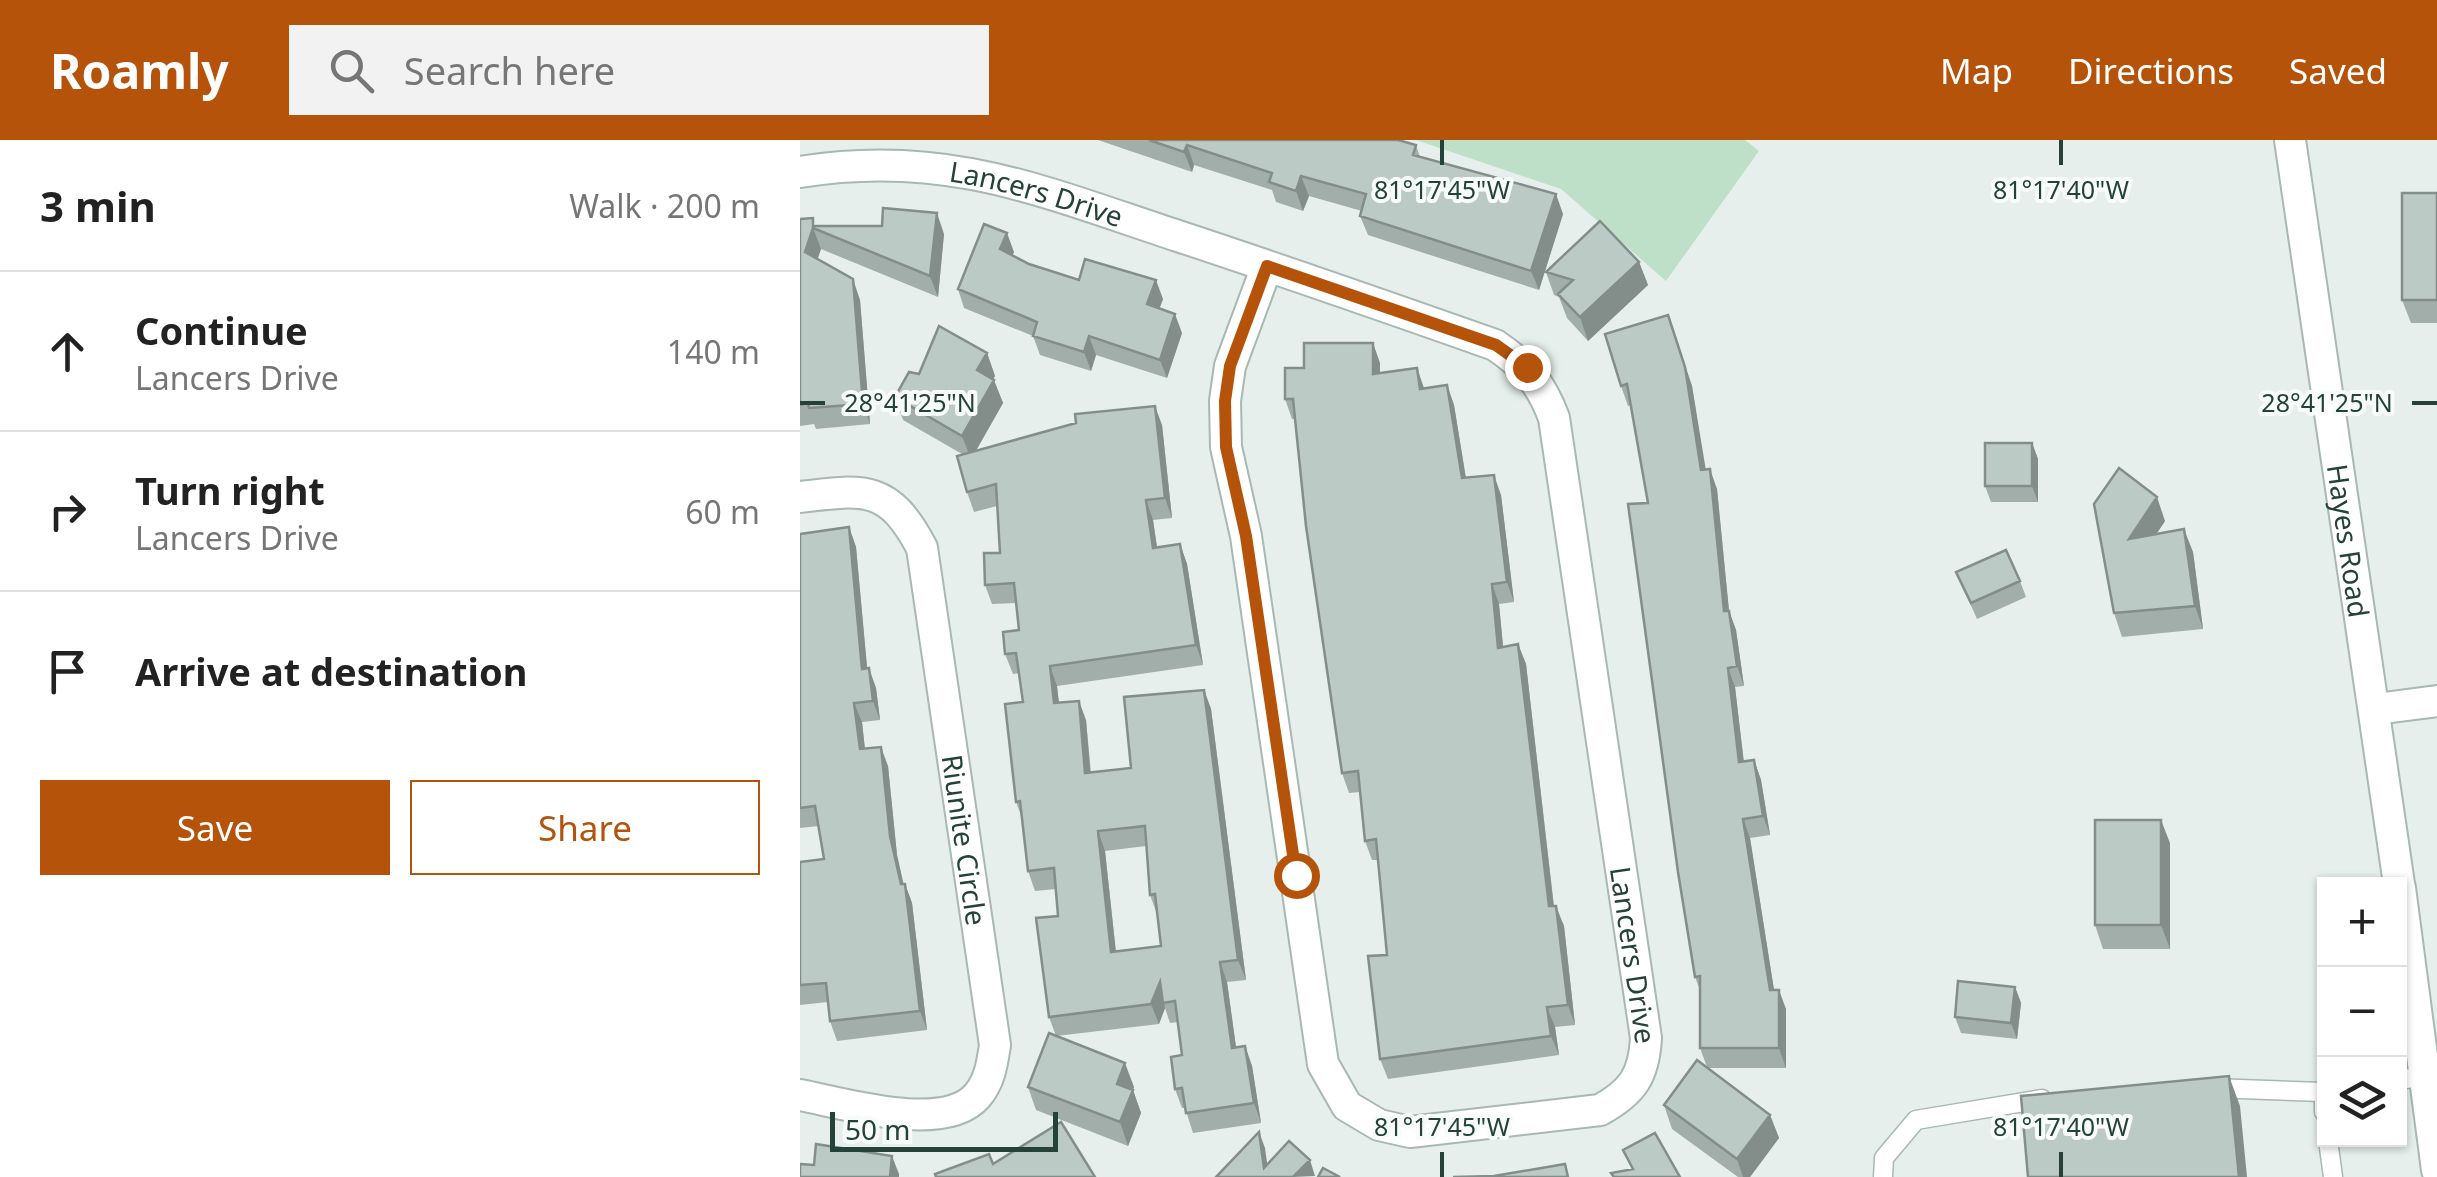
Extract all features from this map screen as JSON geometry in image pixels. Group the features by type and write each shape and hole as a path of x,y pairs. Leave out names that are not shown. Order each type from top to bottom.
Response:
{"street":[{"name":"Hayes Road","path":"2290,140 2398,877"},
{"name":"Lancers Drive","path":"800,172 894,162 960,168 1267,266 1496,345 1527,367 1544,390 1554,418 1646,1038 1644,1068 1627,1095 1600,1110 1410,1132 1379,1125 1347,1106 1322,1064 1246,536 1226,447 1225,401 1230,366 1267,266"},
{"name":"Riunite Circle","path":"800,498 850,490 881,495 907,520 922,548 995,1045 990,1075 975,1099 956,1110 910,1116 800,1095"},
{"path":"2376,709 2437,700"},
{"name":"Hayes Road","path":"2404,967 2412,1078 2437,1170"}],"lane":[{"path":"2189,1089 2317,1092"},
{"path":"1883,1177 1884,1158 1916,1120 2059,1097"},
{"path":"2329,1147 2333,1177"}],"green space":[{"path":"1416,140 1745,140 1759,151 1666,281 1561,189"}],"building":[{"path":"1149,140 1398,140 1416,145 1413,155 1556,194 1531,271 1360,216 1366,194 1301,176 1296,191 1269,182 1272,173 1187,145 1184,152"},
{"path":"2402,193 2437,193 2437,300 2402,300"},
{"path":"883,208 937,213 930,276 813,228 805,252 853,279 863,404 809,408 808,403 800,405 800,219 813,218 813,226 882,226"},
{"path":"1600,221 1639,262 1580,317 1558,294 1573,280 1546,272"},
{"path":"984,224 1007,233 1000,249 1029,264 1079,280 1085,259 1156,280 1147,304 1175,314 1160,360 1089,336 1084,352 1033,336 1037,322 958,289"},
{"path":"1668,315 1685,367 1701,470 1710,469 1724,611 1729,611 1737,666 1728,668 1739,762 1754,760 1763,816 1743,819 1770,990 1779,990 1779,1048 1700,1048 1700,976 1695,977 1678,872 1628,504 1648,503 1627,384 1621,386 1605,334"},
{"path":"939,326 987,353 977,370 994,380 962,436 895,397 909,372 919,374"},
{"path":"1304,343 1373,343 1373,374 1417,368 1420,389 1447,385 1462,478 1494,475 1507,582 1492,584 1498,648 1518,644 1549,906 1556,906 1568,1005 1547,1007 1551,1036 1380,1059 1368,956 1387,955 1376,839 1365,841 1358,771 1342,773 1306,526 1293,399 1285,399 1285,368 1304,368"},
{"path":"1155,406 1165,498 1146,500 1153,548 1180,544 1196,645 1050,666 1054,703 1079,701 1085,773 1131,768 1124,697 1204,690 1238,960 1220,962 1232,1048 1245,1046 1254,1103 1186,1113 1182,1088 1175,1089 1171,1057 1182,1055 1175,1001 1163,1003 1160,982 1151,1004 1049,1017 1036,918 1058,916 1054,868 1028,871 1005,704 1023,702 1016,653 1005,654 1003,632 1019,630 1014,583 985,585 984,553 1000,553 996,484 967,492 957,456 1076,423 1075,414","holes":["1145,826 1150,895 1155,894 1161,946 1111,952 1098,831"]},
{"path":"1985,443 2032,443 2032,486 1985,486"},
{"path":"2119,468 2157,497 2129,539 2184,529 2195,606 2114,613 2094,504"},
{"path":"849,527 862,669 869,668 873,701 854,703 860,749 881,747 890,836 901,884 905,884 920,1011 830,1021 826,983 800,985 800,862 824,859 815,806 800,808 800,534"},
{"path":"2006,550 2020,581 1971,603 1956,572"},
{"path":"2095,820 2161,820 2161,925 2095,925"},
{"path":"1958,981 2015,987 2011,1023 1955,1017"},
{"path":"1049,1033 1125,1063 1117,1084 1133,1090 1120,1122 1028,1087"},
{"path":"1697,1060 1770,1115 1737,1159 1664,1105"},
{"path":"2229,1076 2239,1177 2028,1177 2021,1096"},
{"path":"1061,1122 1095,1177 936,1177 935,1174 989,1154 993,1164"},
{"path":"1259,1132 1264,1168 1289,1141 1310,1160 1293,1177 1216,1177"},
{"path":"1655,1133 1680,1177 1614,1177 1611,1173 1633,1169 1623,1150"},
{"path":"816,1144 892,1156 890,1177 800,1177 800,1164 814,1165"},
{"path":"1565,1164 1568,1177 1453,1177 1494,1176"},
{"path":"1323,1168 1340,1177 1318,1177"}],"route":[{"path":"1296,875 1246,536 1226,447 1225,401 1230,366 1267,266 1496,345 1527,367"}]}
